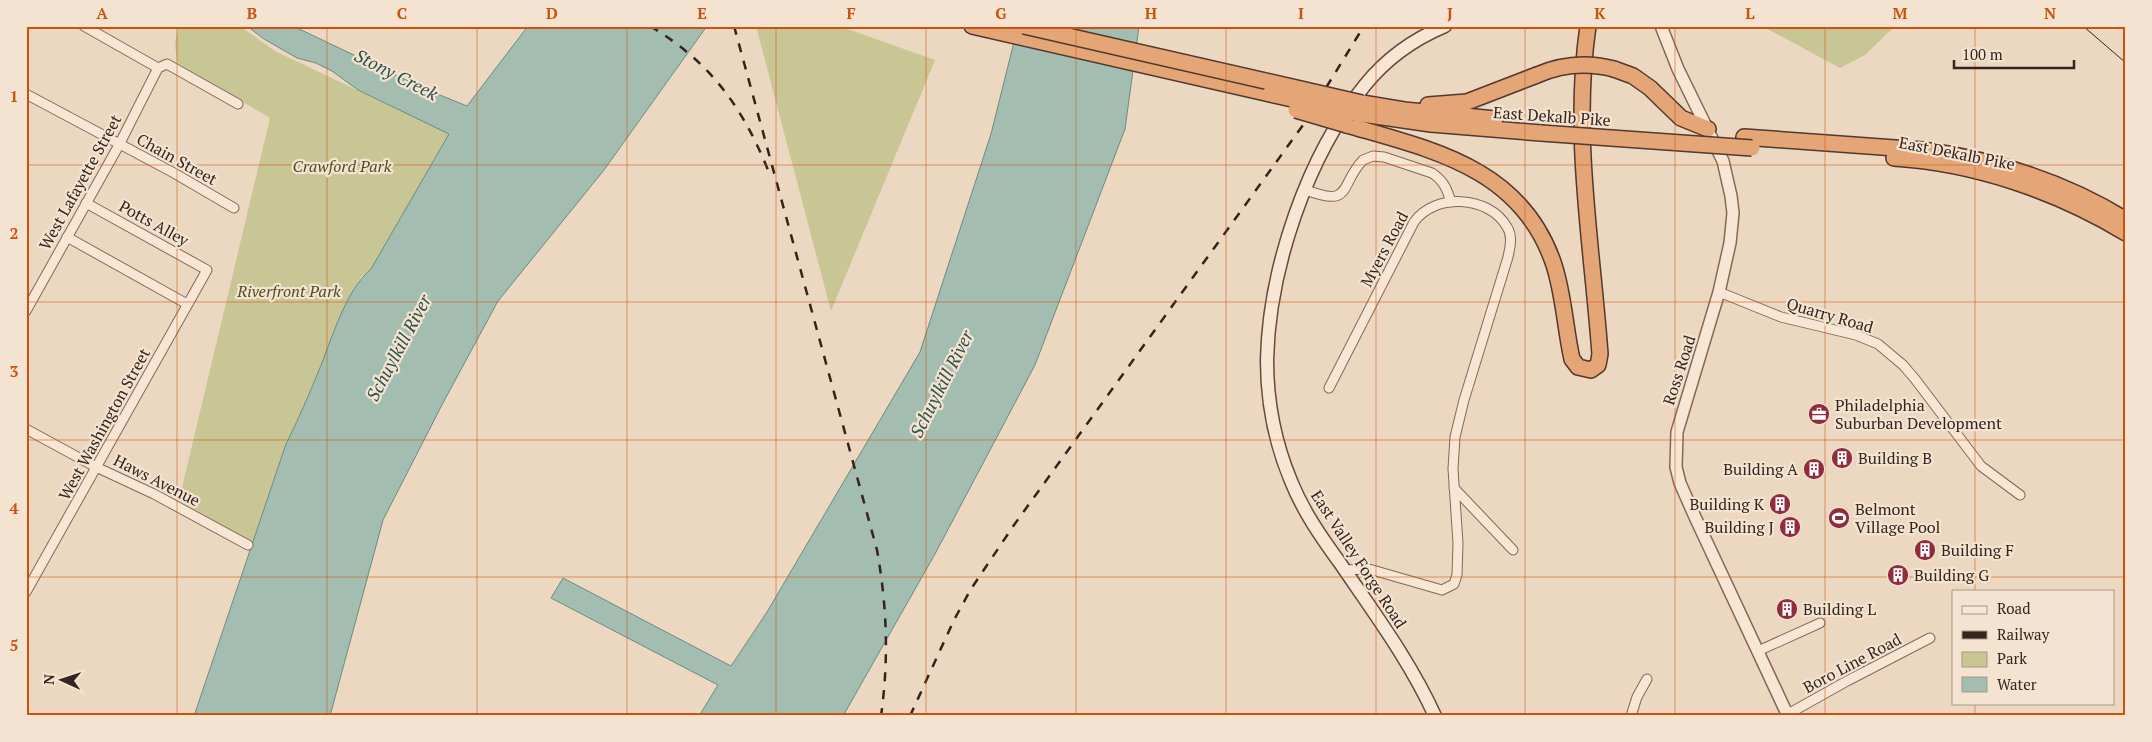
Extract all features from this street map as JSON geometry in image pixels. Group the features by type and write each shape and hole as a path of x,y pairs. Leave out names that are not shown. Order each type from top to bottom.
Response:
{"highway":[{"path":"972,26 1270,94 1280,105 1354,113 1478,171 1514,200 1535,226 1550,254 1562,296 1572,359 1578,367 1591,370 1598,366 1600,354 1581,136 1582,75 1588,26"},
{"name":"East Dekalb Pike","path":"1024,26 1354,113 1431,124 1541,127 1748,142 1923,150 1951,154 2020,172 2055,185 2126,220"},
{"path":"1413,111 1425,105 1456,104 1477,99 1537,75 1569,65 1592,65 1614,69 1633,76 1650,88 1681,118 1708,130"},
{"name":"East Dekalb Pike","path":"1354,113 1413,111 1541,127"},
{"name":"East Dekalb Pike","path":"1748,142 1901,158 1986,174 2037,189 2072,204 2126,233"}],"main road":[{"name":"East Valley Forge Road","path":"1435,716 1408,663 1310,519 1293,487 1277,441 1270,403 1268,354 1274,299 1287,243 1306,190 1338,124 1366,84 1397,54 1439,28"}],"street":[{"path":"84,26 158,68 167,64 238,104"},
{"name":"Ross Road","path":"1661,26 1678,69 1722,161 1731,196 1733,213 1730,243 1720,292 1681,415 1675,450 1676,467 1680,483 1695,517 1788,715"},
{"name":"West Lafayette Street","path":"26,310 120,144 158,68"},
{"name":"Chain Street","path":"26,94 234,208"},
{"path":"1306,190 1324,196 1339,195 1346,189 1363,160 1379,156 1432,173 1439,178 1446,188 1451,202"},
{"name":"Myers Road","path":"1330,388 1420,213 1428,208 1451,202 1477,204 1490,210 1507,227 1511,245 1458,419 1453,454 1458,555 1456,580 1450,588 1437,590 1369,569 1344,570"},
{"name":"Potts Alley","path":"86,203 207,270"},
{"path":"67,236 187,304"},
{"name":"West Washington Street","path":"27,588 84,492 96,467 207,270"},
{"name":"Quarry Road","path":"1720,292 1781,317 1861,337 1878,344 1903,365 1915,379 1981,466 2020,495"},
{"name":"Haws Avenue","path":"26,430 96,467 154,494 248,545"},
{"path":"1454,488 1513,550"},
{"path":"1758,651 1820,622"},
{"name":"Boro Line Road","path":"1788,715 1847,681 1930,638"},
{"path":"1631,716 1637,697 1647,679"}],"green space":[{"path":"178,26 240,26 275,51 449,134 371,269 361,277 341,315 304,406 286,444 252,543 179,500 270,118 177,63 175,44"},
{"path":"756,26 839,26 935,60 831,311"},
{"path":"1762,26 1895,26 1865,55 1840,68"}],"water":[{"name":"Schuylkill River","path":"247,26 293,26 425,89 467,106 528,26 707,26 604,170 498,301 383,520 330,716 194,716 286,444 311,389 340,316 354,290 371,269 449,134 358,90 332,71 316,63 297,58 264,39"},
{"name":"Schuylkill River","path":"1018,26 1139,26 1125,129 1035,365 935,554 843,716 699,716 718,685 551,598 563,578 731,666 767,612 920,352 991,134"}],"tram line":[{"path":"2083,26 2126,63"}],"railway":[{"path":"650,26 690,55 722,88 747,126 768,170"},
{"path":"734,26 877,550 886,633 884,695 881,716"},
{"path":"910,716 954,620 971,589 1014,525 1303,125 1364,26"}],"place":[{"name":"Philadelphia Suburban Development","path":"1819,414"},
{"name":"Building B","path":"1842,458"},
{"name":"Building A","path":"1814,469"},
{"name":"Building K","path":"1780,504"},
{"name":"Belmont Village Pool","path":"1839,518"},
{"name":"Building J","path":"1790,527"},
{"name":"Building F","path":"1925,550"},
{"name":"Building G","path":"1898,575"},
{"name":"Building L","path":"1787,609"}],"water label":[{"name":"Stony Creek","path":"396,75"}],"park label":[{"name":"Crawford Park","path":"342,166"},
{"name":"Riverfront Park","path":"289,291"}]}
